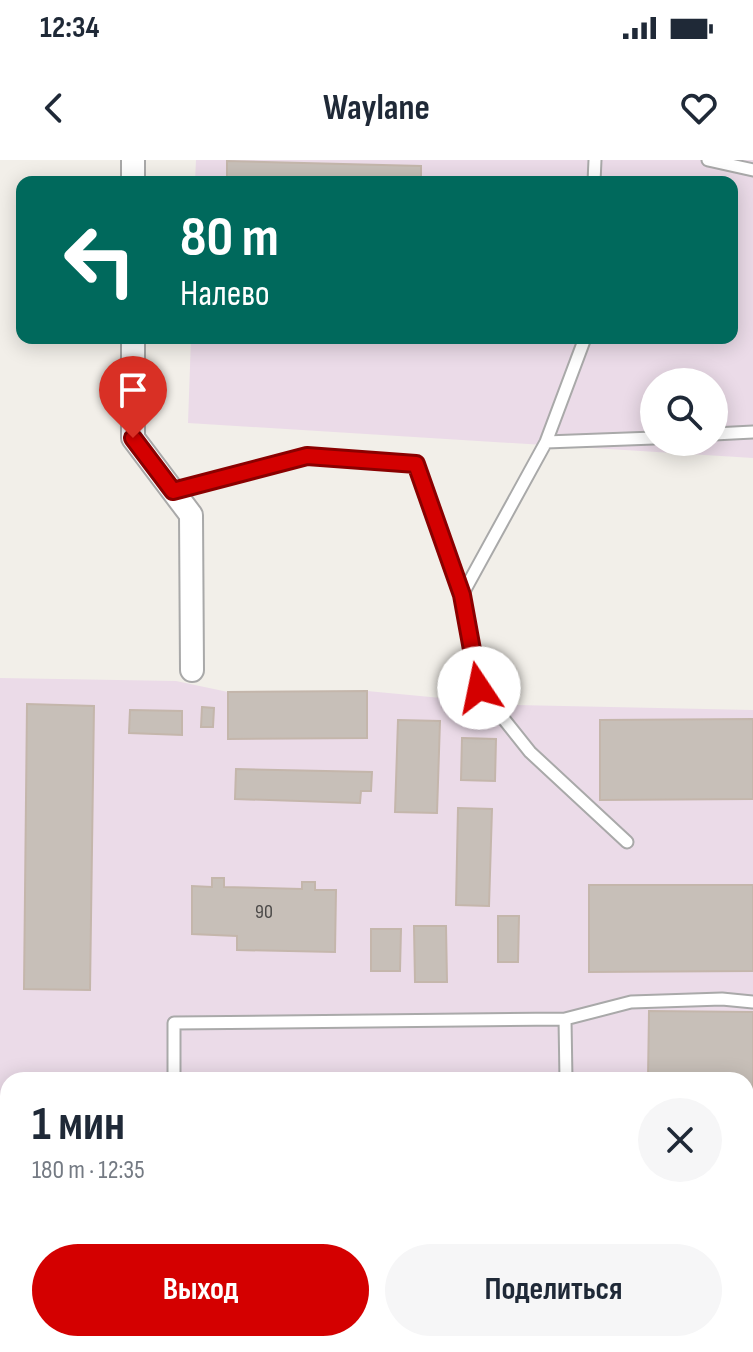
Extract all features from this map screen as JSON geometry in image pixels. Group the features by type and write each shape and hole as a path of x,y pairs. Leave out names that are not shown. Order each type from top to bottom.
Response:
{"street":[{"path":"133,344 133,438 191,515 192,670"}],"lane":[{"path":"708,160 753,170"},
{"path":"462,595 546,442 583,344"},
{"path":"728,433 753,432"},
{"path":"546,442 640,439"},
{"path":"173,491 307,456 416,464 462,595 479,688 530,752 627,842"},
{"path":"174,1072 174,1023 565,1019 631,1002 722,999 753,1002"},
{"path":"565,1019 566,1072"}],"shaded area":[{"path":"196,160 753,160 753,458 721,456 728,456 728,368 640,368 640,451 188,423 191,344 738,344 738,176 195,176"},
{"path":"0,678 176,681 228,692 367,691 516,705 753,710 753,1072 0,1072"}],"building":[{"path":"227,161 421,166 421,176 227,176"},
{"path":"367,691 367,738 228,739 228,692"},
{"path":"27,704 94,706 90,990 24,989"},
{"path":"202,707 214,708 213,727 201,727"},
{"path":"130,710 182,711 182,735 129,733"},
{"path":"753,719 753,799 600,800 600,720"},
{"path":"398,720 440,721 437,813 395,812"},
{"path":"462,738 496,739 495,781 461,780"},
{"path":"236,769 372,772 371,791 361,791 360,803 235,799"},
{"path":"458,808 492,809 489,906 456,905"},
{"path":"212,878 224,878 224,887 302,889 302,882 315,882 315,890 336,890 335,952 237,950 237,936 192,934 192,886 212,887"},
{"path":"589,885 753,885 753,971 589,972"},
{"path":"498,916 519,916 518,962 498,962"},
{"path":"414,926 446,926 447,982 415,982"},
{"path":"371,929 401,929 400,971 371,971"},
{"path":"649,1011 753,1012 753,1072 648,1072"}],"route":[{"path":"133,438 173,491 307,456 416,464 462,595 479,688"}]}
